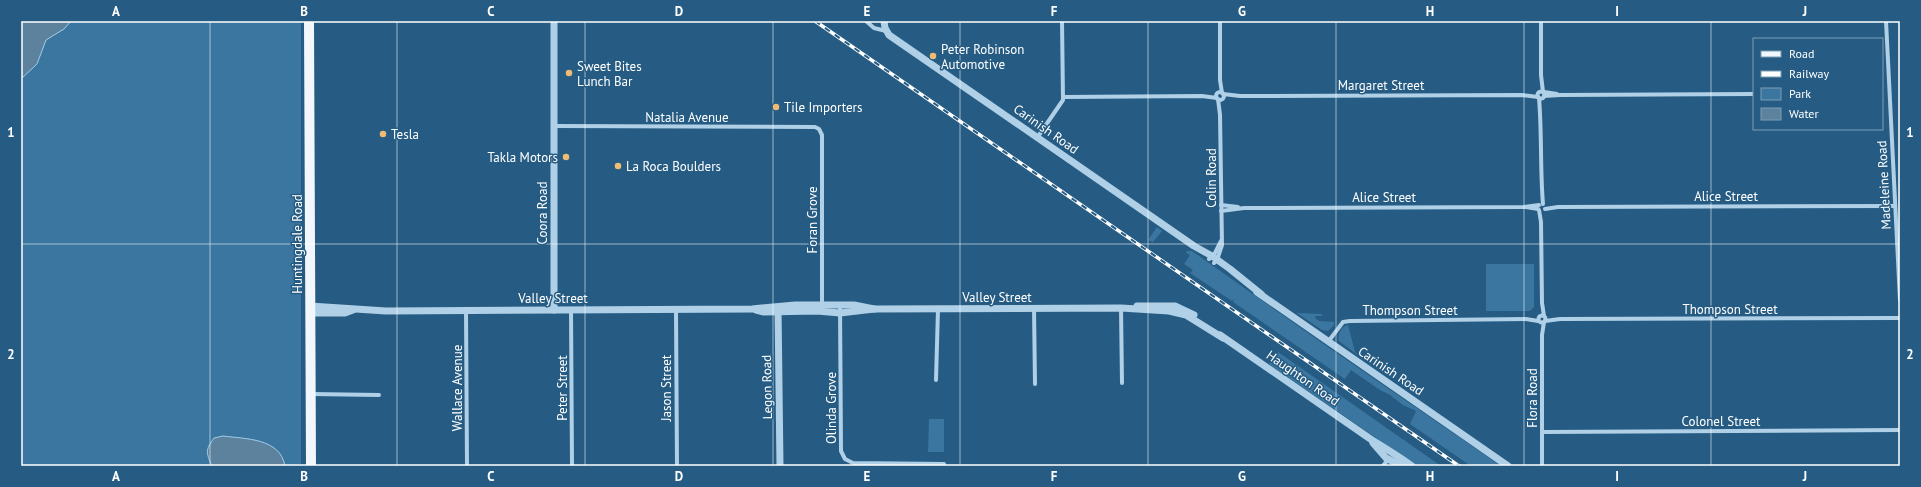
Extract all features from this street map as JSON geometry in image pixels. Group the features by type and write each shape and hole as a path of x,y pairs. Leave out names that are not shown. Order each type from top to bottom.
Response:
{"main road":[{"name":"Huntingdale Road","path":"309,21 311,466"}],"street":[{"name":"Coora Road","path":"554,21 554,310"},
{"name":"Carinish Road","path":"866,21 874,28 886,30 893,38 1194,246 1328,342 1508,466"},
{"path":"884,21 886,30"},
{"path":"1037,138 1061,104 1063,97 1062,21"},
{"name":"Colin Road","path":"1213,260 1221,241 1220,21"},
{"name":"Flora Road","path":"1541,21 1541,466"},
{"name":"Madeleine Road","path":"1886,21 1900,300"},
{"name":"Margaret Street","path":"1063,97 1753,94"},
{"path":"1883,94 1889,94"},
{"name":"Natalia Avenue","path":"554,126 814,127 819,130"},
{"name":"Foran Grove","path":"819,130 822,135 822,308"},
{"name":"Alice Street","path":"1221,204 1244,208"},
{"name":"Alice Street","path":"1221,211 1244,208 1895,206"},
{"name":"Valley Street","path":"310,310 346,307 354,310 752,309 764,312 822,308 840,305 854,305 874,309"},
{"name":"Olinda Grove","path":"840,305 841,451 845,459 853,463 944,465 947,459"},
{"name":"Valley Street","path":"822,308 840,313 874,309 1175,309"},
{"path":"1034,308 1035,384"},
{"path":"1121,308 1122,383"},
{"path":"936,380 938,309"},
{"name":"Haughton Road","path":"1175,309 1223,338 1369,438 1402,466"},
{"name":"Wallace Avenue","path":"466,310 467,466"},
{"name":"Peter Street","path":"571,310 572,466"},
{"name":"Jason Street","path":"676,310 677,466"},
{"name":"Legon Road","path":"778,310 780,466"},
{"name":"Thompson Street","path":"1328,342 1343,322 1350,320 1900,318"},
{"path":"311,394 379,395"},
{"name":"Colonel Street","path":"1542,432 1900,430"},
{"path":"1383,466 1390,457"},
{"name":"Haughton Road","path":"1390,457 1412,466"}],"green space":[{"path":"21,21 301,21 301,466 21,466"},
{"path":"1157,227 1162,231 1153,242 1148,240"},
{"path":"1187,251 1192,251 1501,466 1471,466 1410,424 1416,411 1403,405 1351,370 1345,379 1233,302 1234,299 1232,301 1190,273 1193,270 1184,264 1190,255 1186,253"},
{"path":"1486,264 1534,264 1534,307 1530,311 1486,311"},
{"path":"1295,310 1298,313 1322,314 1322,316 1315,316 1315,318 1319,321 1334,322 1334,325 1328,331 1322,330 1297,313"},
{"path":"1348,325 1355,352 1363,359 1339,341 1340,331 1343,327"},
{"path":"1278,352 1441,466 1417,466 1269,364"},
{"path":"929,419 944,419 944,452 928,452"}],"water":[{"path":"21,21 71,21 64,29 46,40 37,64 21,79"},
{"path":"223,436 251,439 269,445 282,457 285,466 212,466 207,452 209,446 214,438"}],"railway":[{"path":"815,21 1459,466"}],"place":[{"name":"Peter Robinson Automotive","path":"933,56"},
{"name":"Sweet Bites Lunch Bar","path":"569,73"},
{"name":"Tile Importers","path":"776,107"},
{"name":"Tesla","path":"383,134"},
{"name":"Takla Motors","path":"566,157"},
{"name":"La Roca Boulders","path":"618,166"}]}
